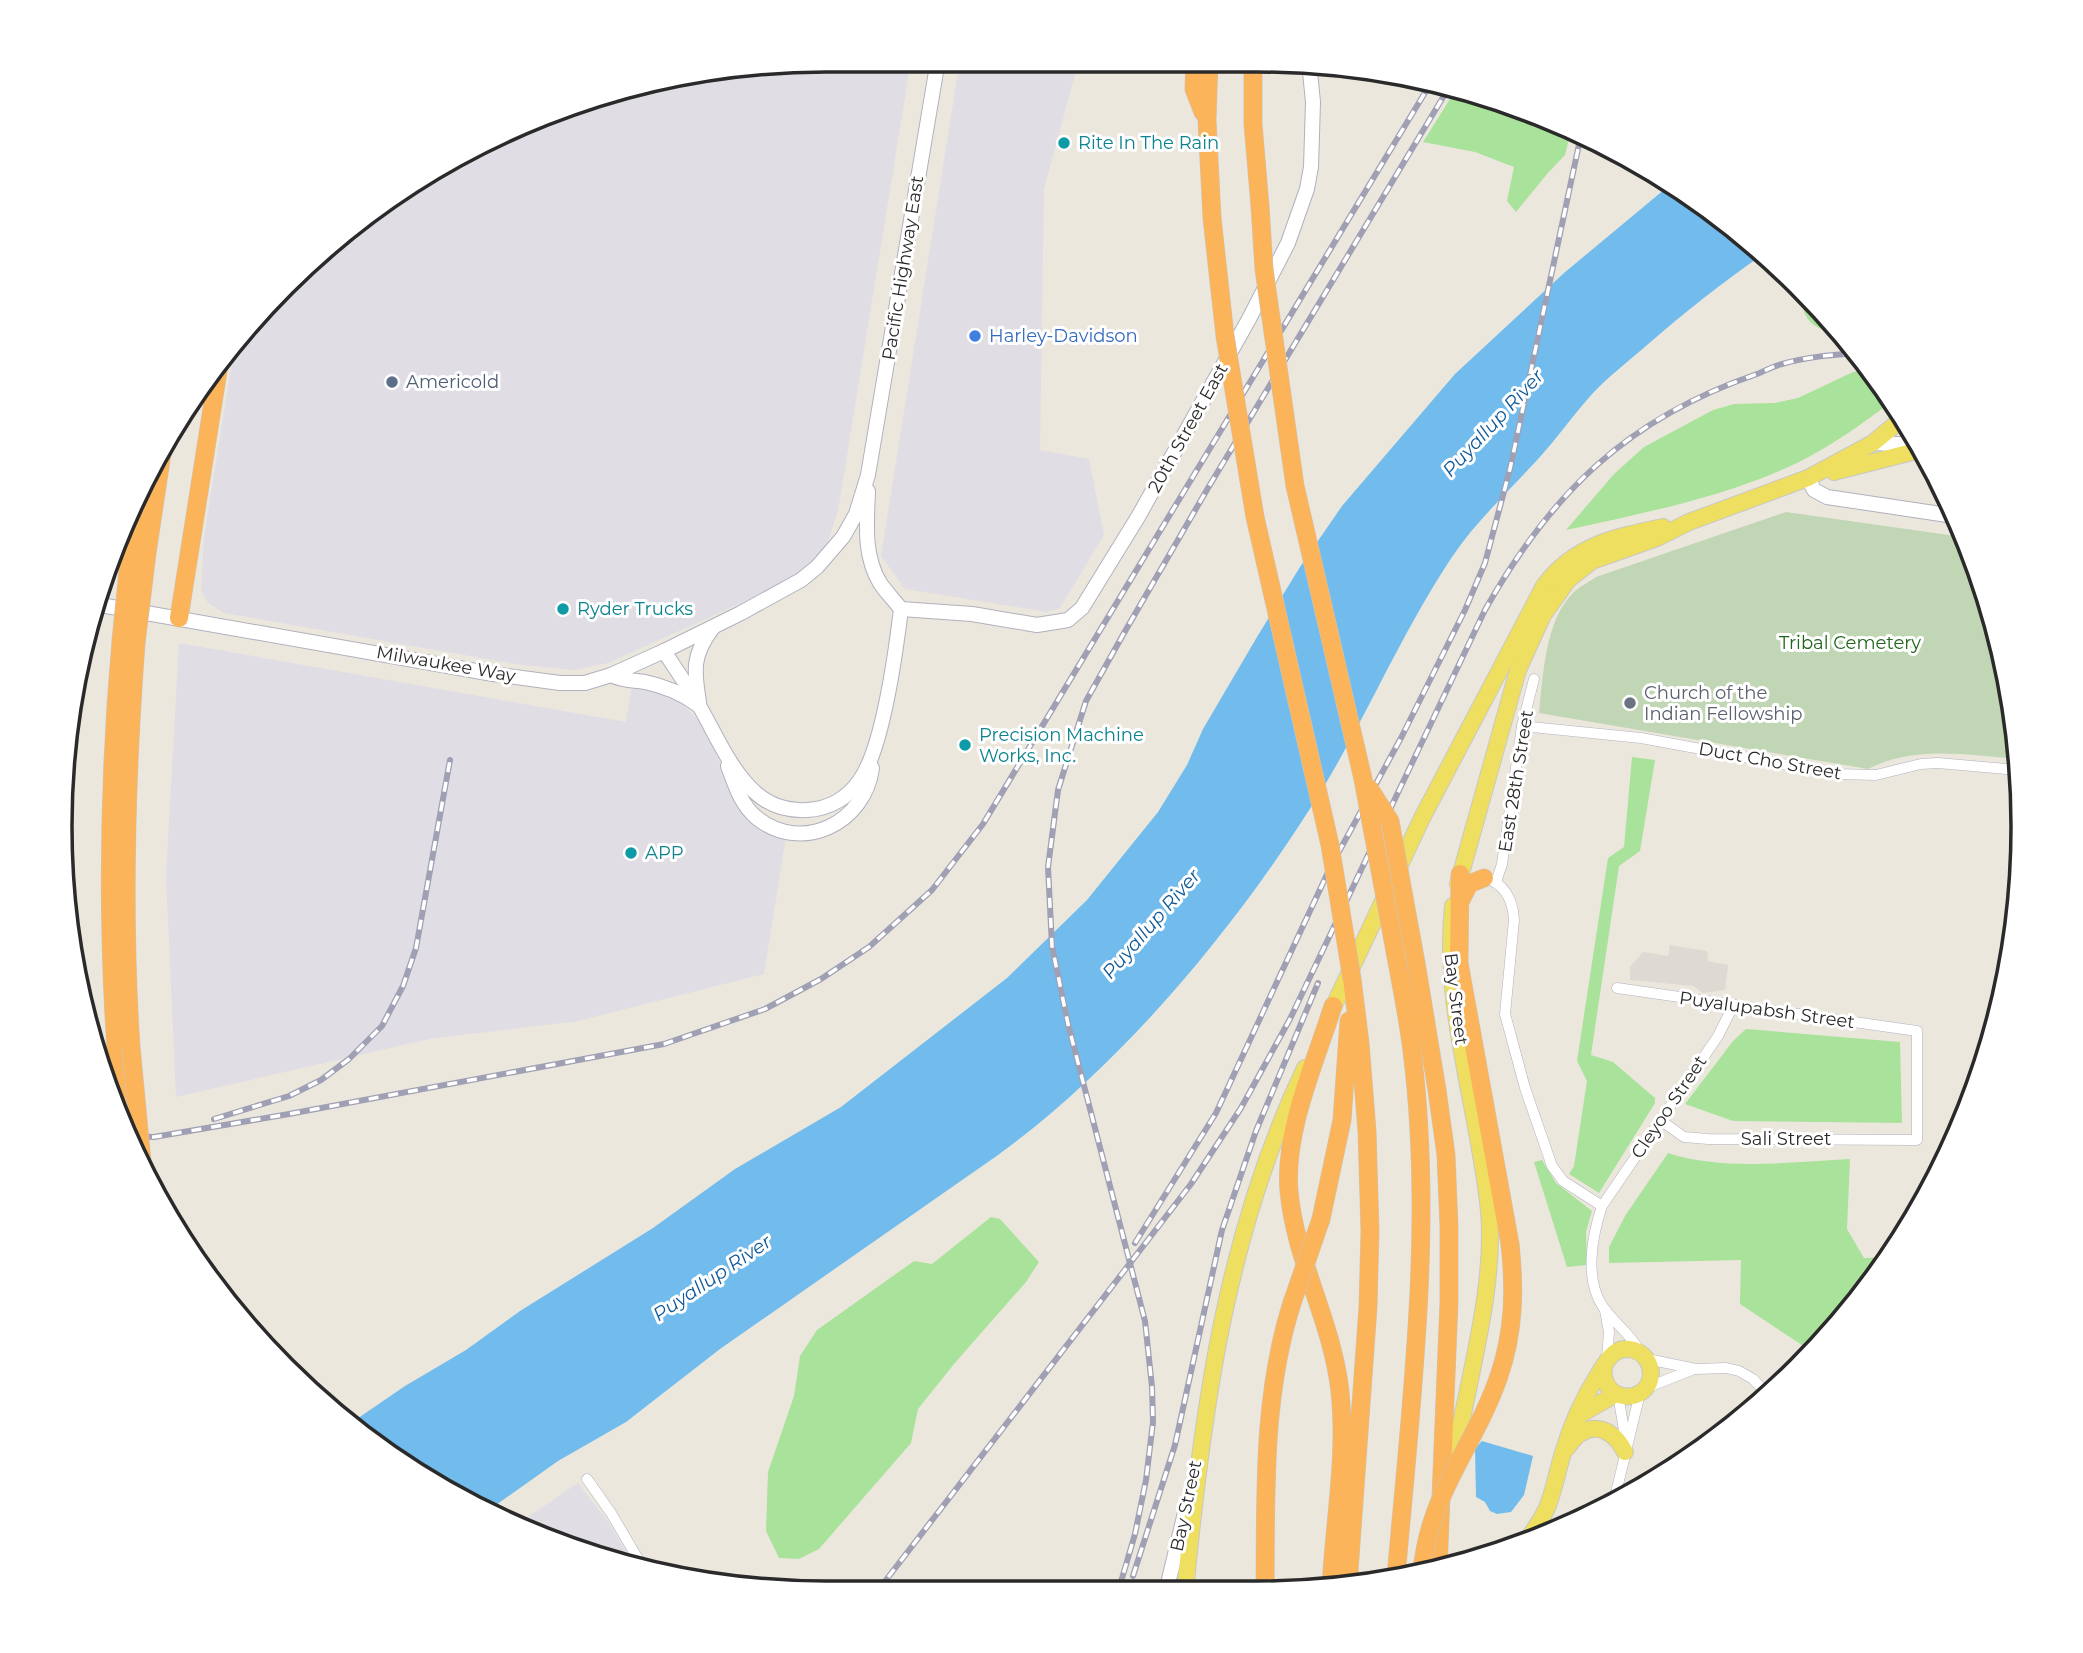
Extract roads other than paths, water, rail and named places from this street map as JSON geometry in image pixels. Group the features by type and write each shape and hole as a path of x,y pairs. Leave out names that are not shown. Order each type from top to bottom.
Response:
{"highway":[{"path":"1195,72 1194,89 1207,120"},
{"path":"1209,72 1207,120 1212,218 1225,336 1255,517 1330,845 1360,1044 1367,1131 1370,1231 1368,1307 1340,1576"},
{"path":"1253,72 1254,124 1266,282 1296,486 1363,779 1412,1052 1419,1164 1419,1293 1415,1374 1396,1568"},
{"path":"179,618 216,384"},
{"path":"121,1095 128,998 125,855 128,642 139,553 155,484"},
{"path":"138,519 139,553"},
{"path":"1363,779 1390,821 1416,963 1446,1155 1449,1302 1438,1559"},
{"path":"1423,1563 1427,1538 1440,1497 1489,1398 1506,1353 1514,1304 1510,1244 1459,963 1460,874"},
{"path":"1458,914 1467,887 1473,882 1490,880"},
{"path":"1265,1581 1268,1427 1275,1376 1292,1303 1321,1219 1338,1146 1352,979"},
{"path":"1333,1006 1298,1114 1289,1163 1289,1194 1326,1329 1340,1392 1340,1577"},
{"path":"123,1048 137,1132"}],"main road":[{"path":"1808,478 1873,443 1895,425"},
{"path":"1808,478 1911,450"},
{"name":"Bay Street","path":"1440,1559 1456,1448 1488,1272 1490,1244 1482,1164 1450,967 1451,917 1466,850 1511,691 1550,603 1568,580 1586,565 1657,538 1689,522 1808,478"},
{"name":"Bay Street","path":"1186,1581 1204,1419 1234,1274 1255,1190 1279,1126 1422,818 1528,614 1548,581 1566,561 1584,550 1639,532 1689,522"},
{"path":"1466,850 1472,869 1490,880"},
{"path":"1534,1528 1546,1510 1580,1404 1606,1362 1619,1350 1634,1350 1644,1356 1651,1373 1643,1390 1625,1397 1607,1386 1604,1380 1606,1362"},
{"path":"1573,1424 1581,1415 1617,1394"},
{"path":"1562,1455 1570,1442 1580,1434 1594,1429 1611,1433 1625,1452"}],"street":[{"name":"Pacific Highway East","path":"868,475 936,72"},
{"name":"20th Street East","path":"901,609 972,614 1037,625 1068,620 1082,608 1145,505 1249,319 1292,233 1307,189 1311,167 1313,138 1310,73"},
{"path":"1873,443 1908,446"},
{"name":"Milwaukee Way","path":"105,606 560,684 585,683 611,676 780,593 817,567 843,537 856,514 868,475"},
{"path":"717,738 739,796 748,808 775,828 796,833 833,827 854,810 869,786 872,754 894,656 901,609 880,583 870,560 867,528 868,475"},
{"path":"1808,478 1814,490 1827,497 1943,514"},
{"path":"700,707 694,673 696,657 714,626"},
{"path":"664,650 717,738 756,793 772,804 791,810 811,810 840,800 861,779 872,754"},
{"path":"611,676 669,689 700,707"},
{"name":"East 28th Street","path":"1490,880 1502,864 1522,726 1534,679"},
{"name":"Duct Cho Street","path":"1522,726 1641,738 1837,774 1877,775 1920,764 1938,763 2009,769"},
{"path":"1490,880 1509,898 1513,914 1506,1025 1537,1128 1552,1166 1563,1181 1602,1206"},
{"name":"Puyalupabsh Street","path":"1618,988 1917,1031 1917,1140"},
{"name":"Cleyoo Street","path":"1605,1310 1595,1289 1592,1259 1593,1234 1602,1206 1718,1036 1733,1006"},
{"name":"Sali Street","path":"1660,1120 1684,1137 1708,1139 1917,1140"},
{"path":"1605,1310 1632,1337 1644,1356 1696,1368 1726,1368 1745,1373 1762,1387"},
{"path":"1605,1310 1609,1332 1606,1362"},
{"path":"1617,1489 1643,1390 1696,1368"},
{"path":"1617,1394 1623,1418 1625,1452"},
{"name":"Bay Street","path":"1169,1581 1182,1534 1204,1419"},
{"path":"587,1479 611,1513 636,1557"}],"water":[{"name":"Puyallup River","path":"1663,191 1716,228 1755,260 1690,309 1599,387 1472,531 1452,557 1418,612 1358,727 1294,834 1220,936 1179,985 1092,1077 998,1155 720,1349 626,1422 558,1461 497,1505 407,1454 358,1418 405,1386 466,1350 520,1311 653,1228 735,1169 841,1107 1007,978 1087,900 1158,812 1257,637 1342,506 1455,374 1564,273"},
{"path":"1482,1441 1533,1456 1524,1495 1511,1512 1497,1514 1490,1511 1485,1502 1476,1497 1475,1448"}],"railway":[{"path":"139,1136 154,1137 289,1114 664,1044 765,1009 821,979 869,947 932,890 983,824 1426,91"},
{"path":"1121,1581 1135,1534 1146,1480 1153,1422 1152,1387 1145,1321 1068,1024 1052,946 1048,867 1058,790 1086,701 1208,488 1444,95"},
{"path":"1135,1243 1216,1113 1330,868 1401,738 1465,610 1485,563 1510,469 1579,145"},
{"path":"885,1581 1191,1184 1241,1108 1290,1019 1485,610 1537,530 1597,465 1632,437 1669,413 1711,392 1779,365 1845,354"},
{"path":"214,1119 289,1096 321,1080 349,1059 382,1026 403,986 416,948 450,760"},
{"path":"1133,1576 1175,1445 1222,1230 1256,1131 1318,983"}],"place":[{"name":"Rite In The Rain","path":"1064,143"},
{"name":"Harley-Davidson","path":"975,336"},
{"name":"Americold","path":"392,382"},
{"name":"Ryder Trucks","path":"563,609"},
{"name":"Church of the Indian Fellowship","path":"1630,703"},
{"name":"Precision Machine Works, Inc.","path":"965,745"},
{"name":"APP","path":"631,853"}],"park label":[{"name":"Tribal Cemetery","path":"1850,643"}]}
